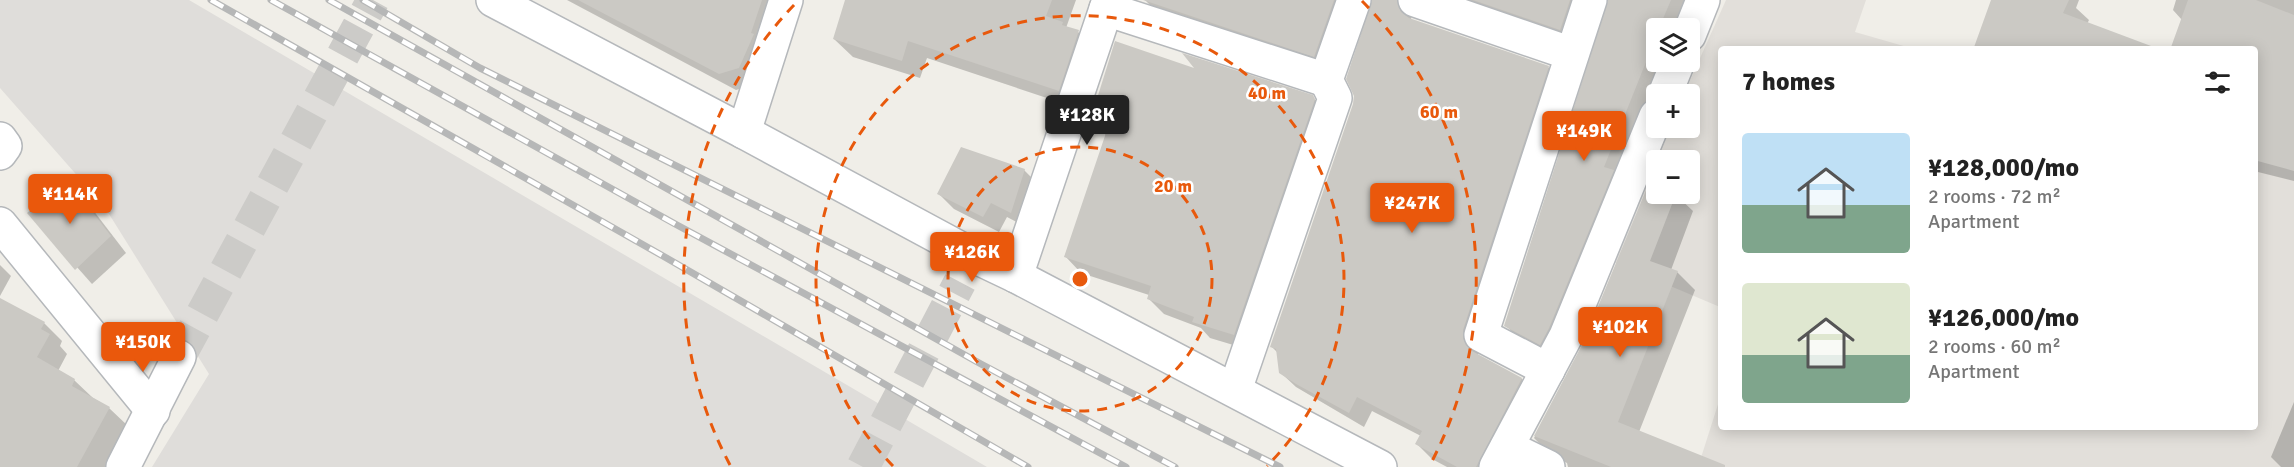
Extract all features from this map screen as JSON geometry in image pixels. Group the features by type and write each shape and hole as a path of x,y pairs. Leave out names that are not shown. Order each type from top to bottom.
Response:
{"street":[{"path":"493,0 744,132 967,269 1016,276 1380,467"},
{"path":"744,132 786,0"},
{"path":"1326,80 1354,0"},
{"path":"1415,0 1572,54"},
{"path":"1548,369 1481,335 1590,0"},
{"path":"1696,18 1703,0"},
{"path":"1016,276 1107,5 1326,80 1335,98 1235,390"},
{"path":"1548,467 1502,457 1566,336 1647,138"},
{"path":"0,139 5,146 0,153"},
{"path":"0,224 153,411"},
{"path":"123,467 179,357"}],"shaded area":[{"path":"0,0 189,0 987,467 152,467 209,374 104,206 0,88"},
{"path":"1726,0 1866,0 1855,32 1904,46 1718,46 1718,306 1611,261 1646,181 1646,204 1700,204 1700,150 1659,150 1665,138 1700,138 1700,84 1688,84 1694,72 1700,72 1700,58"},
{"path":"2258,150 2294,161 2294,467 1698,467 1718,404 1718,430 2258,430"}],"building":[{"path":"578,0 762,0 751,33 754,34 739,68 719,74"},
{"path":"845,0 1052,0 1046,16 1063,22 1062,25 1079,30 1059,91 908,41 902,61 833,39"},
{"path":"1143,0 1334,0 1314,57"},
{"path":"1372,0 1397,0 1401,12 1409,18 1549,66 1463,330 1466,345 1472,351 1522,378 1476,467 1457,467 1415,444 1422,431 1357,397 1349,413 1296,384 1279,373 1276,349 1270,347 1353,104 1354,96 1346,79"},
{"path":"1473,0 1570,0 1560,30"},
{"path":"1608,0 1671,0 1663,18 1646,18 1646,62 1604,167 1614,170 1549,328 1540,345 1504,326"},
{"path":"1991,0 2069,0 2063,13 2151,46 1974,46"},
{"path":"2188,0 2256,0 2294,15 2294,171 2258,161 2258,46 2171,46"},
{"path":"1115,41 1194,68 1182,53 1313,95 1315,99 1234,335 1192,322 1194,317 1147,299 1151,286 1064,257 1108,127 1090,121"},
{"path":"961,147 1025,169 1011,213 991,203 983,217 937,194"},
{"path":"68,180 111,236 75,270 27,213"},
{"path":"1646,190 1646,204 1672,204 1650,261 1678,271 1618,422 1725,465 1725,467 1611,467 1534,436 1583,343"},
{"path":"0,298 45,322 41,329 50,334 37,357 75,379 72,386 110,407 77,467 0,467"}],"tunnel":[{"path":"179,357 373,0"},
{"path":"863,467 960,282"}],"railway":[{"path":"211,0 663,256 1028,467"},
{"path":"271,0 677,225 1126,467"},
{"path":"329,0 981,364 1175,467"},
{"path":"363,0 480,68 1280,467"}]}
